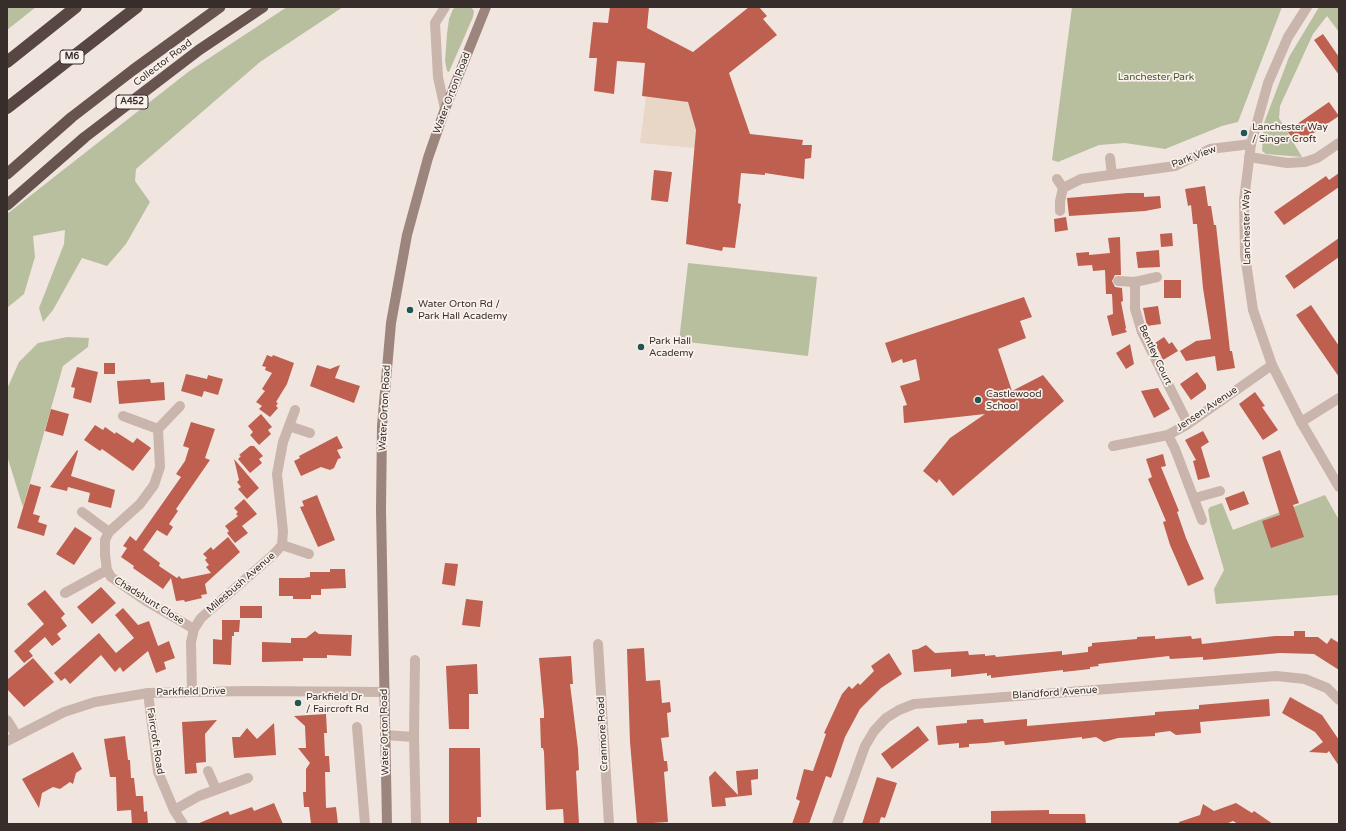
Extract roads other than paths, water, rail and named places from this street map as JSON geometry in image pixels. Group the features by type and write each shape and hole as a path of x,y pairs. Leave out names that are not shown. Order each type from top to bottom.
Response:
{"highway":[{"path":"7,62 76,7"},
{"name":"M6","path":"7,108 137,7"},
{"name":"Collector Road","path":"7,174 84,108 133,70 220,7"},
{"name":"Collector Road","path":"7,205 85,137 199,50 263,7"}],"main road":[{"name":"Water Orton Road","path":"387,824 382,572 382,426 390,331 407,235 428,158 445,109 486,7"}],"street":[{"path":"445,7 435,23 438,77 445,109"},
{"name":"Lanchester Way","path":"1307,7 1288,37 1268,83 1251,144 1244,200 1246,255 1253,310 1272,365 1301,422 1339,487"},
{"path":"1249,157 1287,163 1304,162 1317,158 1339,143"},
{"name":"Park View","path":"1060,211 1060,183 1175,166 1210,149 1251,144"},
{"path":"1110,158 1112,175"},
{"path":"1118,281 1134,282 1157,278"},
{"name":"Bentley Court","path":"1134,282 1135,309 1142,332 1188,424"},
{"name":"Jensen Avenue","path":"1113,446 1168,435 1188,424 1272,365"},
{"path":"1301,422 1339,398"},
{"path":"82,512 109,532 140,504 154,485 160,467 158,429 180,406"},
{"name":"Milesbush Avenue","path":"192,691 191,642 194,629 201,618 210,609 274,555 282,545 283,531 277,474 283,442 295,410"},
{"path":"123,416 158,429"},
{"path":"289,426 310,433"},
{"path":"1168,435 1195,498 1202,520"},
{"path":"1195,498 1220,491"},
{"name":"Chadshunt Close","path":"109,532 105,540 105,555 107,570 111,577 146,601 194,629"},
{"name":"Milesbush Avenue","path":"282,545 309,554"},
{"name":"Chadshunt Close","path":"66,593 107,570"},
{"name":"Cranmore Road","path":"598,644 609,824"},
{"path":"415,660 414,737 416,824"},
{"name":"Blandford Avenue","path":"837,824 865,746 874,730 886,718 899,710 914,704 1276,676 1305,679 1327,688 1339,700"},
{"name":"Parkfield Drive","path":"7,742 64,712 95,702 148,693 192,691 385,692"},
{"name":"Faircroft Road","path":"148,693 158,772 174,810 183,824"},
{"path":"7,720 16,736"},
{"path":"358,727 365,824"},
{"path":"385,735 414,737"},
{"path":"208,771 216,789"},
{"path":"174,810 216,789 248,778"}],"place":[{"name":"Lanchester Way / Singer Croft","path":"1244,133"},
{"name":"Water Orton Rd / Park Hall Academy","path":"410,310"},
{"name":"Park Hall Academy","path":"641,347"},
{"name":"Castlewood School","path":"978,400"},
{"name":"Parkfield Dr / Faircroft Rd","path":"298,703"}],"park label":[{"name":"Lanchester Park","path":"1156,77"}]}
